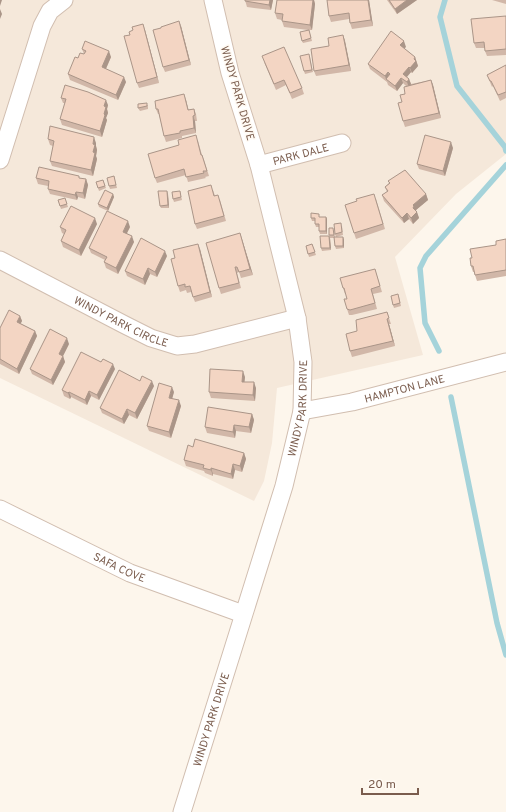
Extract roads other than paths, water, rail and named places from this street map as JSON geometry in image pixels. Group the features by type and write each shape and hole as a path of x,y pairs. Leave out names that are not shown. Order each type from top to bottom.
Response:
{"street":[{"path":"0,160 42,26 50,11 64,0"},
{"name":"WINDY PARK DRIVE","path":"182,812 284,486 302,411 303,362 297,318 259,165 230,73 213,0"},
{"name":"PARK DALE","path":"259,165 342,143"},
{"name":"WINDY PARK CIRCLE","path":"0,260 124,325 151,338 177,346 195,344 297,318"},
{"name":"HAMPTON LANE","path":"302,411 352,402 506,362"},
{"name":"SAFA COVE","path":"0,509 130,573 243,614"}],"waterway":[{"path":"445,0 440,17 457,86 505,147 506,151"},
{"path":"439,351 425,323 420,268 426,256 506,165"},
{"path":"451,397 497,623 506,655"}]}
